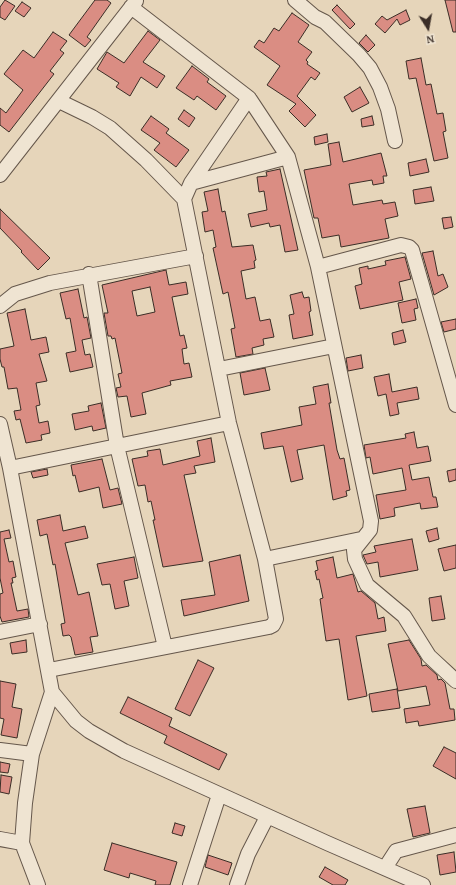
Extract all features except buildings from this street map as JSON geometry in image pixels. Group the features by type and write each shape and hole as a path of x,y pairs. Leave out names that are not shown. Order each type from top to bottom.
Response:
{"street":[{"path":"295,0 315,17 325,22 359,55 370,68 380,87 388,109 395,140"},
{"path":"0,175 134,4 249,98 288,157 318,267 371,520 370,530 361,538 353,553 368,585 404,616 428,656 456,681"},
{"path":"184,199 190,183 249,98"},
{"path":"49,670 273,625 276,619 265,559 229,423 184,199 146,160 110,128 92,117 59,101"},
{"path":"190,183 288,157"},
{"path":"318,267 401,246 409,247 414,258 456,405"},
{"path":"0,306 16,294 50,283 90,274 196,256"},
{"path":"90,274 117,446 165,647"},
{"path":"219,369 334,346"},
{"path":"10,468 229,423"},
{"path":"0,424 10,468 52,692 32,754 25,803 22,843 38,885"},
{"path":"265,559 361,538"},
{"path":"0,632 40,624"},
{"path":"52,692 76,721 89,731 124,751 267,817 423,885"},
{"path":"0,750 32,754"},
{"path":"190,885 219,795"},
{"path":"237,885 248,854 267,817"},
{"path":"390,870 396,850 456,835"},
{"path":"0,839 22,843"},
{"path":"390,870 404,885"}]}
